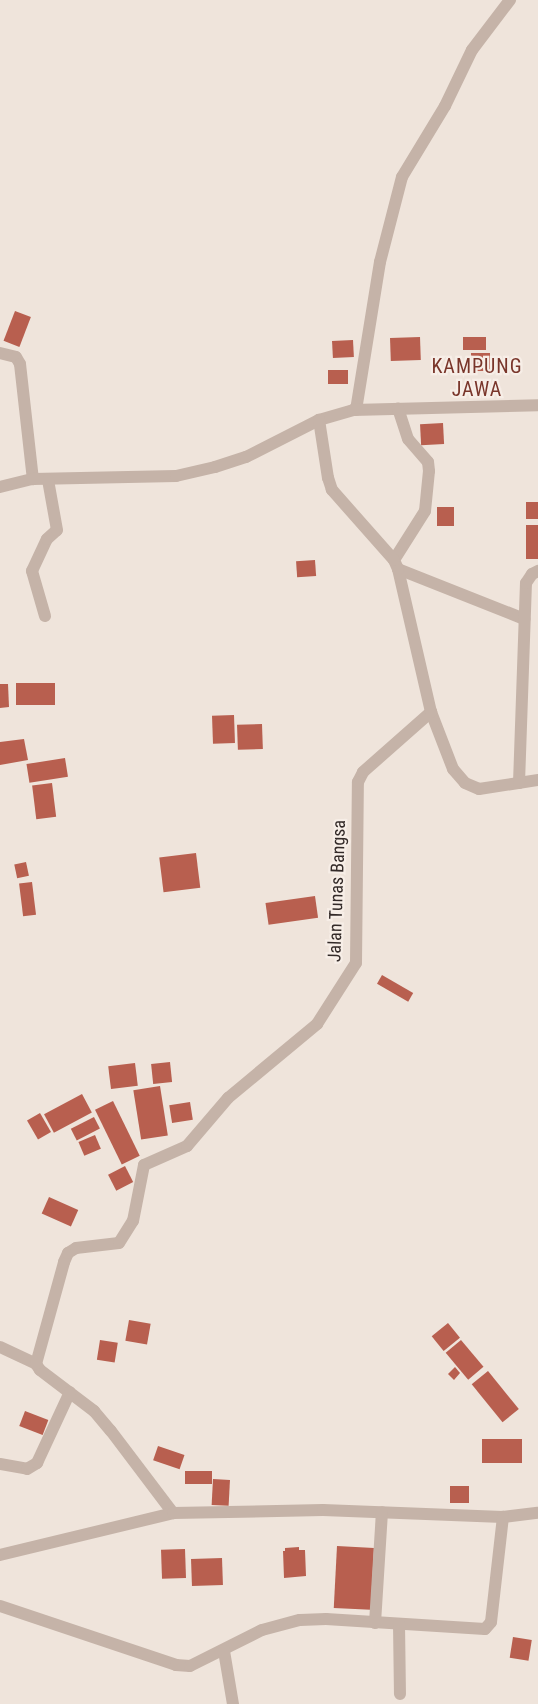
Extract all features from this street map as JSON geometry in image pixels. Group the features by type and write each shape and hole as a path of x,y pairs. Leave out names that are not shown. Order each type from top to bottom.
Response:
{"street":[{"path":"356,410 380,262 402,177 445,106 472,50 510,0"},
{"path":"0,353 16,358 20,364 33,480"},
{"path":"0,487 33,480 176,476 215,467 246,457 319,420 356,410 538,405"},
{"path":"398,409 408,439 428,462 429,471 425,511 396,565 430,712 453,769 465,783 478,789 538,780"},
{"path":"319,420 328,478 332,490 396,565 524,619"},
{"path":"45,616 32,576 34,567 47,539 57,530 48,480"},
{"path":"519,783 526,583 532,574 538,571"},
{"name":"Jalan Tunas Bangsa","path":"36,1364 68,1253 76,1248 116,1244 122,1240 133,1221 144,1165 187,1146 228,1098 317,1024 351,973 356,956 358,782 363,772 430,712"},
{"path":"0,1346 36,1364 40,1370 86,1404 111,1431 173,1513"},
{"path":"0,1464 27,1469 37,1463 70,1392"},
{"path":"0,1556 173,1513 323,1510 504,1517 538,1513"},
{"path":"375,1623 382,1512"},
{"path":"0,1606 176,1665 190,1666 224,1651 262,1630 300,1620 480,1630 489,1627 492,1615 504,1517"},
{"path":"399,1624 400,1694"},
{"path":"224,1651 233,1704"}],"building":[{"path":"15,311 31,317 19,347 4,341"},
{"path":"420,337 421,360 391,361 390,338"},
{"path":"463,337 486,337 486,350 463,350"},
{"path":"353,340 354,357 333,358 332,341"},
{"path":"471,353 490,353 490,371 471,371"},
{"path":"328,370 348,370 348,384 328,384"},
{"path":"443,423 444,444 421,445 420,424"},
{"path":"526,502 538,502 538,519 526,519"},
{"path":"437,507 454,507 454,526 437,526"},
{"path":"526,525 538,525 538,559 526,559"},
{"path":"315,560 316,576 297,577 296,561"},
{"path":"16,683 55,683 55,705 16,705"},
{"path":"0,684 8,684 9,707 0,708"},
{"path":"234,715 235,743 213,744 212,716"},
{"path":"262,724 263,749 238,750 237,725"},
{"path":"24,739 28,760 0,765 0,742"},
{"path":"65,758 68,777 29,783 26,764"},
{"path":"52,783 56,817 36,819 32,785"},
{"path":"196,853 200,888 164,892 159,858"},
{"path":"26,862 29,876 17,878 14,864"},
{"path":"32,882 36,915 23,916 19,884"},
{"path":"315,896 318,918 269,925 265,903"},
{"path":"382,975 413,993 408,1002 377,984"},
{"path":"170,1062 172,1082 153,1084 151,1064"},
{"path":"135,1063 138,1086 111,1089 108,1066"},
{"path":"160,1086 168,1135 141,1140 133,1090"},
{"path":"82,1094 92,1113 54,1133 44,1114"},
{"path":"113,1101 140,1156 122,1165 95,1110"},
{"path":"190,1102 193,1120 172,1123 169,1105"},
{"path":"40,1113 51,1132 38,1140 27,1120"},
{"path":"94,1117 100,1129 77,1140 71,1129"},
{"path":"95,1135 101,1149 84,1156 78,1142"},
{"path":"125,1166 133,1182 116,1191 108,1175"},
{"path":"49,1197 78,1210 71,1226 42,1213"},
{"path":"129,1320 151,1324 147,1345 125,1341"},
{"path":"448,1323 460,1338 444,1351 432,1336"},
{"path":"100,1340 118,1343 115,1363 97,1360"},
{"path":"461,1340 483,1367 468,1380 446,1353"},
{"path":"455,1367 460,1373 454,1380 448,1374"},
{"path":"488,1371 519,1409 503,1422 472,1384"},
{"path":"25,1411 48,1420 43,1435 19,1426"},
{"path":"482,1439 522,1439 522,1463 482,1463"},
{"path":"158,1446 184,1455 180,1469 153,1460"},
{"path":"185,1471 212,1471 212,1484 185,1484"},
{"path":"213,1479 230,1480 229,1506 212,1505"},
{"path":"450,1486 469,1486 469,1503 450,1503"},
{"path":"337,1546 374,1548 371,1610 334,1608"},
{"path":"299,1547 299,1550 305,1550 306,1576 284,1578 283,1551 285,1551 285,1548"},
{"path":"185,1549 186,1578 162,1579 161,1550"},
{"path":"222,1558 223,1585 192,1586 191,1559"},
{"path":"513,1637 532,1640 528,1661 510,1658"}],"district":[{"name":"KAMPUNG JAWA","path":"477,378"}]}
